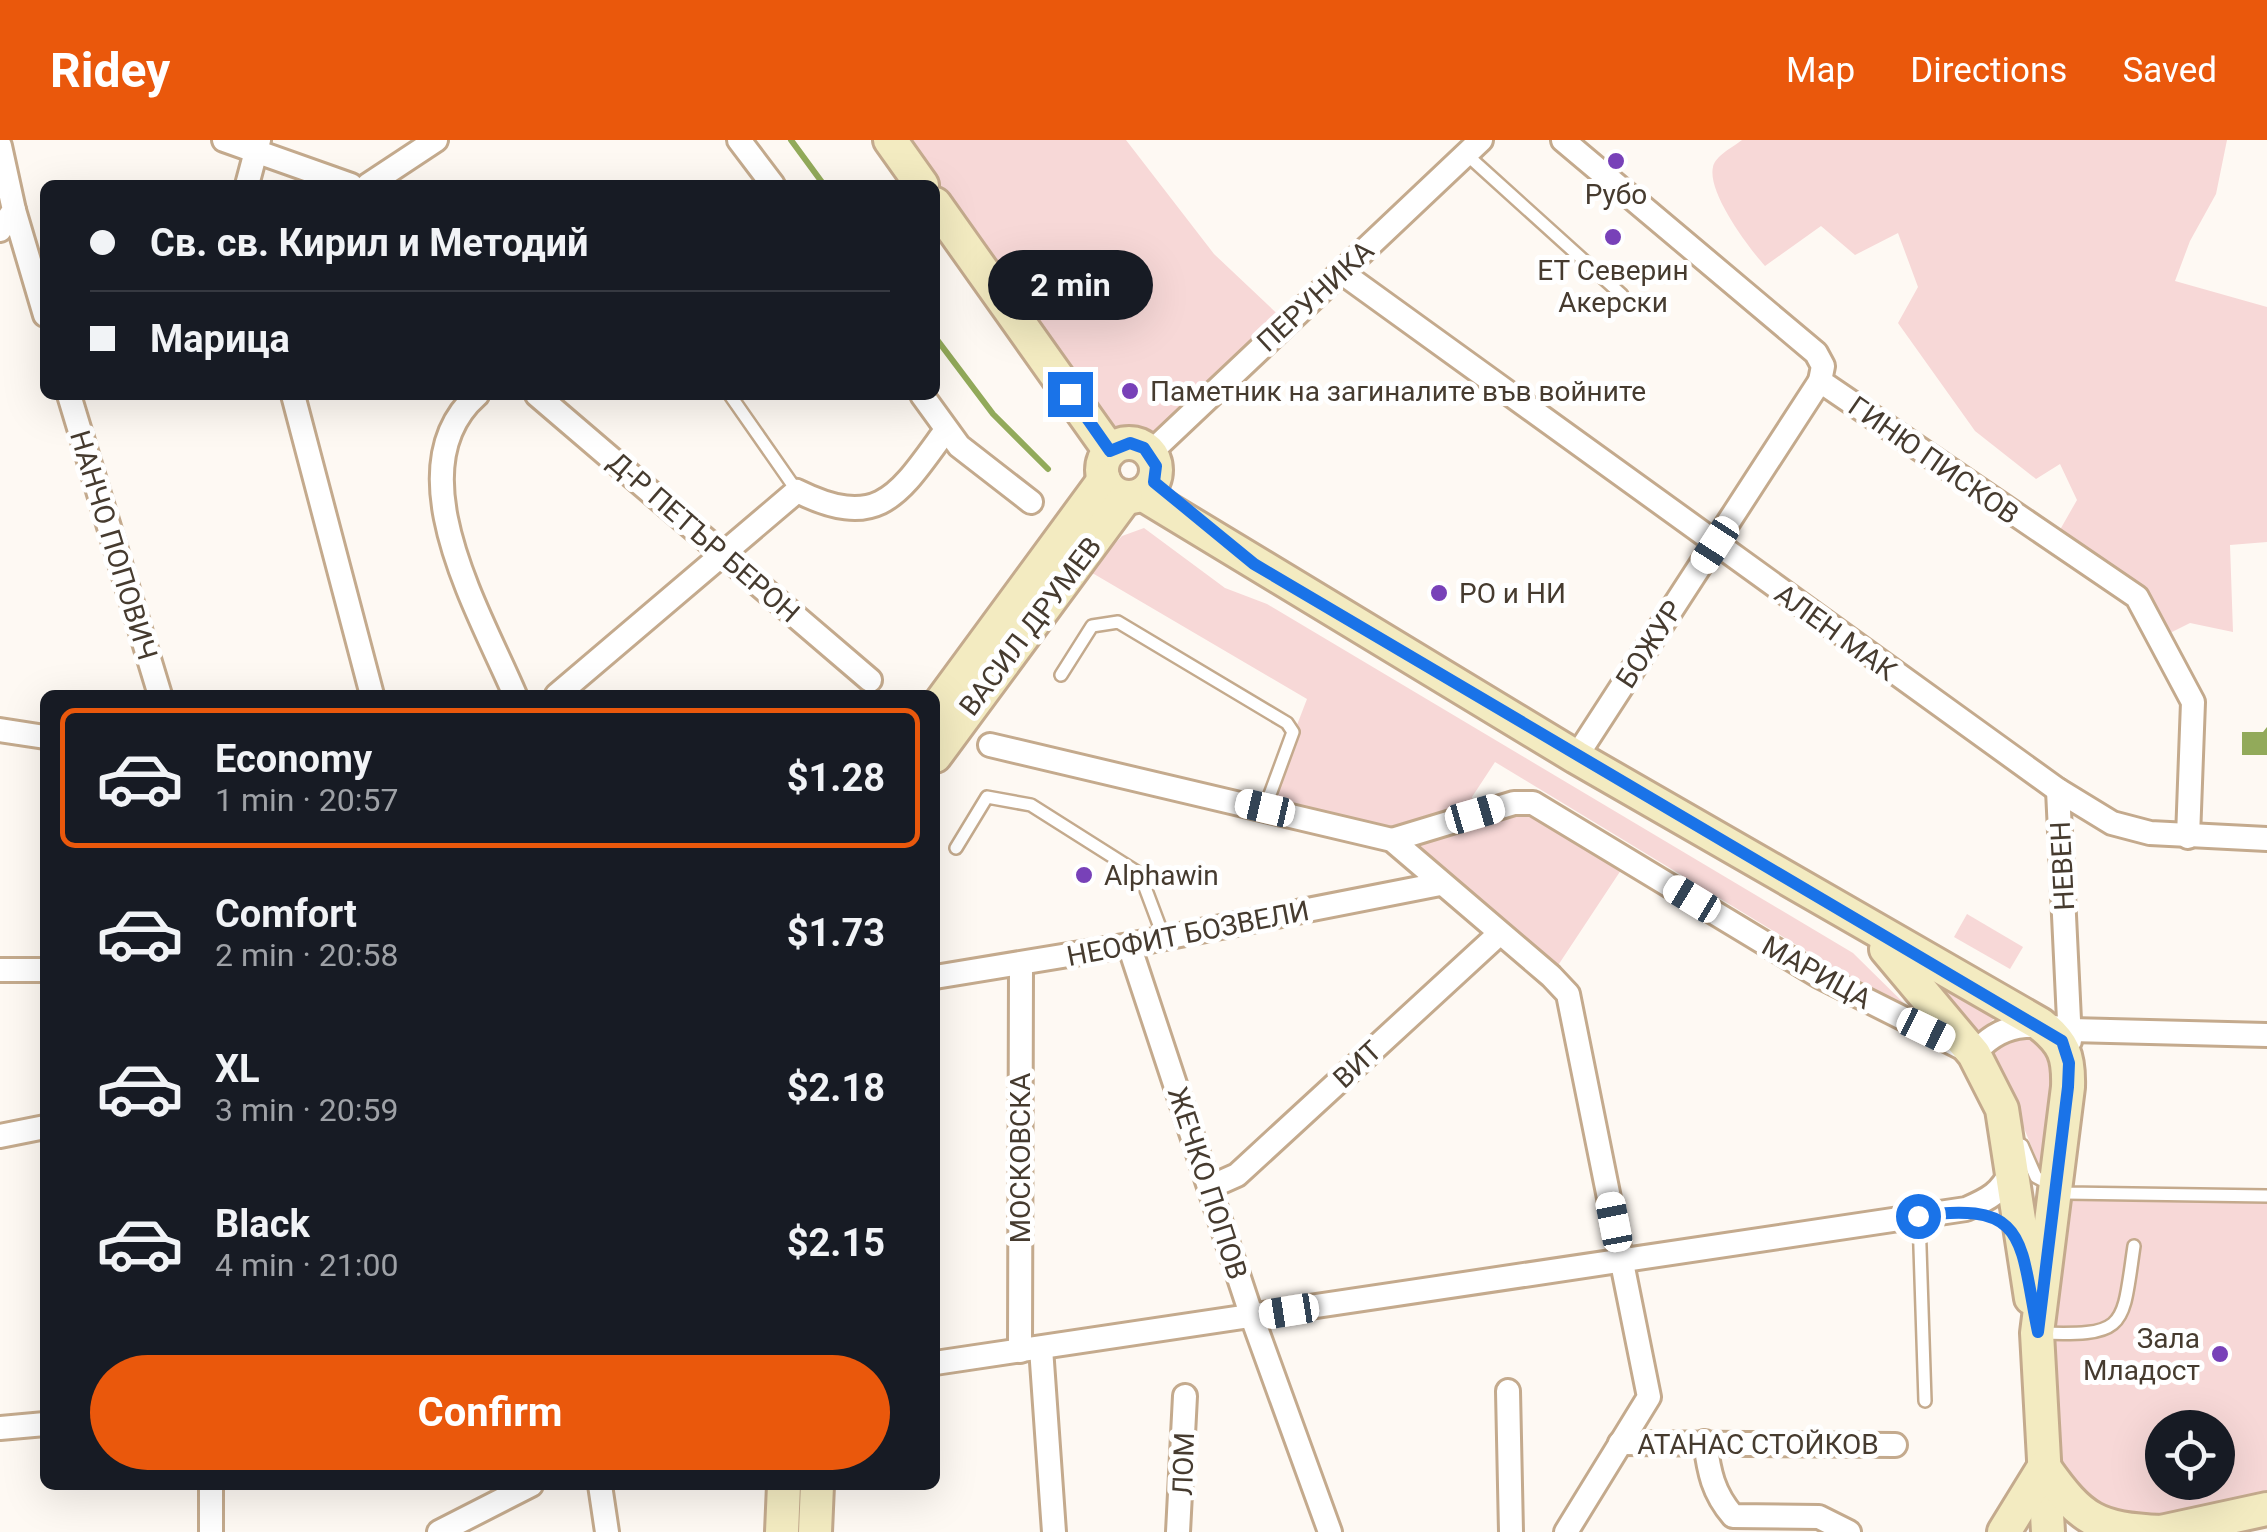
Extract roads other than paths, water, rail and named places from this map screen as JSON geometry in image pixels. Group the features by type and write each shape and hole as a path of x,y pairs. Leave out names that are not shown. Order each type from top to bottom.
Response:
{"main road":[{"path":"890,140 918,180"},
{"path":"940,211 1131,476"},
{"name":"МАРИЦА","path":"1131,476 1254,564 2060,1039"},
{"name":"ВАСИЛ ДРУМЕВ","path":"940,704 1131,476"},
{"name":"ВАСИЛ ДРУМЕВ","path":"940,746 1131,476"},
{"name":"МАРИЦА","path":"1861,924 1915,978 1974,1054"},
{"path":"2048,1532 2038,1332 2053,1187 2060,1039"},
{"path":"1974,1054 2002,1109 2013,1168 2020,1246 2038,1332"},
{"path":"2044,1467 2066,1498 2102,1527 2162,1532 2267,1509"},
{"path":"2004,1532 2044,1467"},
{"path":"782,1532 784,1490"},
{"path":"815,1532 818,1490"}],"street":[{"path":"224,140 257,146 339,180"},
{"path":"376,180 436,140"},
{"path":"739,140 766,180"},
{"name":"ГИНЮ ПИСКОВ","path":"1563,140 1816,353 1823,366 1820,381 2137,598 2193,702 2188,837"},
{"path":"0,146 7,220 40,302"},
{"path":"248,180 257,146"},
{"name":"ПЕРУНИКА","path":"1131,476 1474,147"},
{"name":"АЛЕН МАК","path":"1341,272 2058,790 2112,823 2188,837 2267,839"},
{"name":"БОЖУР","path":"1576,756 1820,381"},
{"name":"НАНЧО ПОПОВИЧ","path":"71,400 158,690"},
{"path":"293,400 371,690"},
{"path":"473,400 456,419 441,456 442,494 468,586 513,690"},
{"name":"Д-Р ПЕТЪР БЕРОН","path":"543,400 870,680"},
{"path":"925,400 958,446 1031,502"},
{"path":"563,690 797,491 854,511 878,506 902,490 946,430"},
{"path":"0,730 40,736"},
{"path":"990,745 1392,840 1551,976 1568,994 1659,1442"},
{"name":"НЕВЕН","path":"2058,790 2067,942 2060,1039"},
{"name":"МАРИЦА","path":"1392,840 1514,804 1534,804 1820,976 1974,1054"},
{"name":"НЕОФИТ БОЗВЕЛИ","path":"940,976 1130,945 1440,884"},
{"name":"ВИТ","path":"1210,1187 1237,1175 1499,934"},
{"name":"ЖЕЧКО ПОПОВ","path":"1130,945 1252,1317 1330,1532"},
{"name":"МОСКОВСКА","path":"1021,964 1030,1350 1054,1532"},
{"path":"0,970 40,970"},
{"path":"1974,1054 2001,1029 2060,1039"},
{"name":"МАРИЦА","path":"2060,1039 2267,1035"},
{"path":"0,1136 40,1127"},
{"path":"940,1362 1966,1210 2004,1187 2013,1168"},
{"path":"1966,1210 2004,1223 2020,1246"},
{"path":"1508,1391 1511,1532"},
{"name":"ЛОМ","path":"1178,1532 1185,1396"},
{"path":"1566,1532 1649,1398"},
{"path":"0,1428 40,1424"},
{"path":"1705,1442 1718,1498 1734,1516 1820,1517 1849,1532"},
{"name":"АТАНАС СТОЙКОВ","path":"1620,1443 1896,1445"},
{"path":"210,1490 211,1532"},
{"path":"439,1532 522,1490"},
{"path":"601,1490 607,1532"}],"lane":[{"path":"1474,147 1622,295"},
{"path":"733,400 797,491"},
{"path":"1061,675 1092,626 1118,622 1286,723 1293,732 1265,808"},
{"path":"956,848 987,797 1031,806 1140,874 1164,938"},
{"path":"2002,1109 2036,1178 2053,1187 2091,1195 2267,1196"},
{"path":"1918,1216 1926,1401"},
{"path":"2038,1332 2098,1334 2114,1326 2125,1309 2134,1246"}],"waterway":[{"path":"791,140 820,180"},
{"path":"940,344 993,414 1048,469"}],"place":[{"name":"Рубо","path":"1616,161"},
{"name":"ЕТ Северин Акерски","path":"1613,237"},
{"name":"Паметник на загиналите във войните","path":"1130,391"},
{"name":"РО и НИ","path":"1439,593"},
{"name":"Alphawin","path":"1084,875"},
{"name":"Зала Младост","path":"2220,1354"}]}
